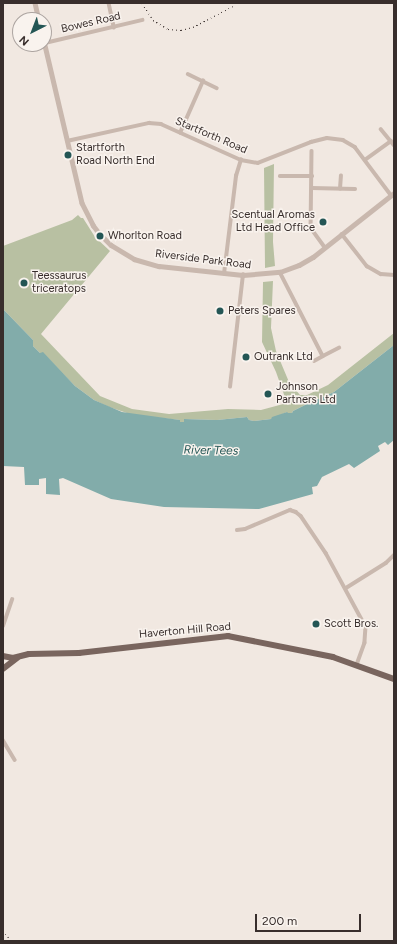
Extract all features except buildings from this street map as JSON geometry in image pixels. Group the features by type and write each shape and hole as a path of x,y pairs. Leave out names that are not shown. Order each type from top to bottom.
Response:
{"main road":[{"name":"Haverton Hill Road","path":"4,668 3,656 13,658 29,654 79,652 228,636 333,657 394,679"},
{"name":"Haverton Hill Road","path":"4,668 21,656"}],"street":[{"path":"109,3 114,27"},
{"name":"Bowes Road","path":"52,40 142,20"},
{"name":"Riverside Park Road","path":"46,52 82,203 93,225 111,245 134,259 159,266 243,276 280,272 300,265 392,194"},
{"path":"188,74 218,88"},
{"path":"180,133 203,81"},
{"name":"Startforth Road","path":"67,141 149,123 161,124 241,160 258,163 311,142 327,138 343,140 355,147 392,194"},
{"path":"382,129 394,145"},
{"path":"365,160 391,141"},
{"path":"312,150 311,228 325,247"},
{"path":"224,274 236,176 241,160"},
{"path":"280,176 312,176"},
{"path":"340,188 341,176"},
{"path":"312,188 354,189"},
{"path":"342,234 367,266 381,274 394,275"},
{"path":"280,272 324,356"},
{"path":"230,387 243,276"},
{"path":"314,360 339,348"},
{"path":"237,530 245,529 290,510 301,516 326,553 366,627 365,643 357,665"},
{"path":"346,588 386,563 394,555"},
{"path":"3,626 12,600"},
{"path":"3,740 15,760"}],"green space":[{"path":"274,164 273,242 275,266 265,268 264,168"},
{"path":"78,215 83,218 95,237 110,251 41,334 100,396 132,409 169,414 228,409 261,410 287,403 276,372 262,342 263,282 273,281 271,328 276,351 289,382 300,395 307,395 328,385 394,333 394,345 334,392 293,411 292,413 287,414 287,412 271,419 254,421 249,420 247,417 217,420 184,419 184,422 180,422 180,420 133,415 109,407 94,400 75,386 43,353 40,353 33,346 33,340 3,309 3,246 72,220"}],"water":[{"name":"River Tees","path":"3,309 33,340 33,346 40,353 43,352 75,386 94,400 122,412 180,420 180,422 184,422 184,419 217,420 247,417 249,420 254,421 271,419 272,417 287,412 292,413 305,405 334,392 394,345 394,440 388,445 385,442 378,446 380,451 354,468 349,464 322,477 317,486 312,487 313,494 259,509 164,507 111,499 63,478 59,479 60,495 46,494 46,478 39,479 39,485 25,485 24,467 3,466"}],"railway":[{"path":"142,3 153,20 168,29 181,30 193,27 233,6"},
{"path":"3,930 11,941"}],"place":[{"name":"Startforth Road North End","path":"68,155"},
{"name":"Scentual Aromas Ltd Head Office","path":"323,222"},
{"name":"Whorlton Road","path":"100,236"},
{"name":"Teessaurus triceratops","path":"24,283"},
{"name":"Peters Spares","path":"220,311"},
{"name":"Outrank Ltd","path":"246,357"},
{"name":"Johnson Partners Ltd","path":"268,394"},
{"name":"Scott Bros.","path":"316,624"}]}
